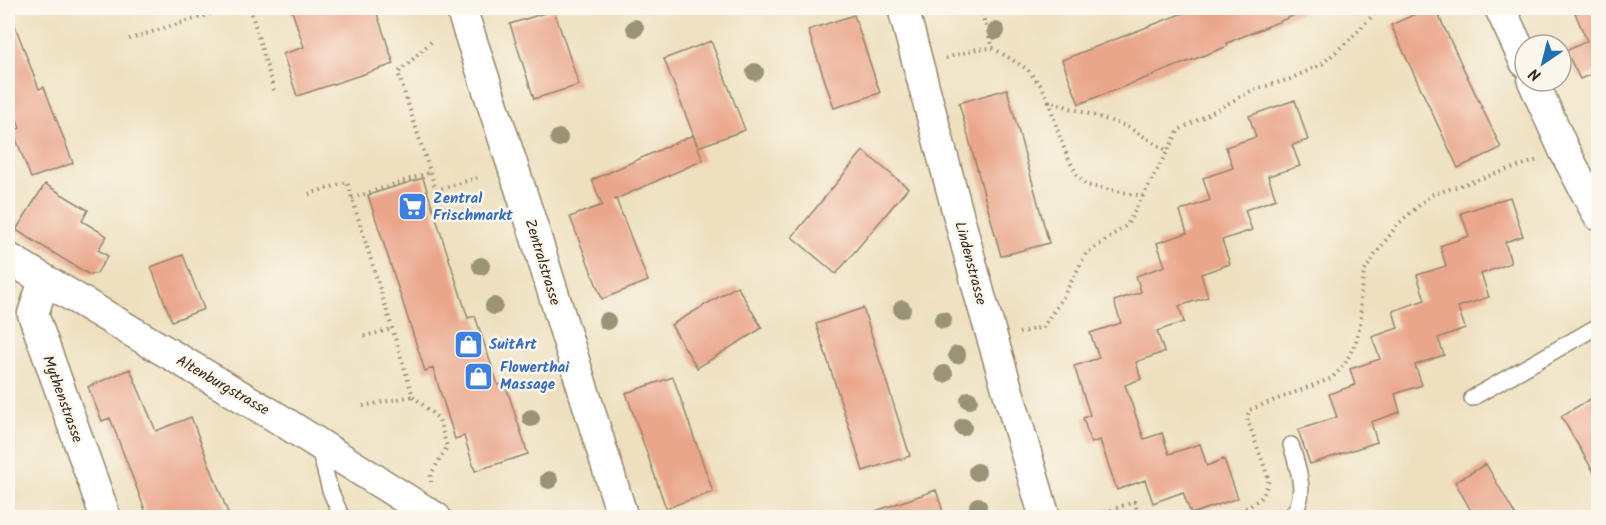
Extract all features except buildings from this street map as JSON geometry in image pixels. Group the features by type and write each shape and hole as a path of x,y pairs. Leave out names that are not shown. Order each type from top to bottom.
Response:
{"street":[{"name":"Zentralstrasse","path":"461,8 623,518"},
{"name":"Lindenstrasse","path":"903,8 980,296 1045,518"},
{"path":"1500,8 1513,36"},
{"path":"1538,93 1564,150 1599,215"},
{"name":"Altenburgstrasse","path":"8,258 317,442 436,518"},
{"name":"Mythenstrasse","path":"44,280 33,314 106,518"}],"lane":[{"path":"1472,398 1599,326"},
{"path":"317,442 330,490 342,518"},
{"path":"1289,518 1296,511 1301,478 1291,445"}],"path":[{"path":"129,39 230,8"},
{"path":"250,8 274,91"},
{"path":"980,8 993,48"},
{"path":"1012,335 1043,327 1064,297 1086,254 1128,225 1179,130 1253,90 1290,79 1322,64 1380,8"},
{"path":"431,42 398,73 436,190 477,178"},
{"path":"939,60 976,49 993,48 1027,69 1042,87 1049,101 1071,168 1084,185 1143,196"},
{"path":"1049,101 1126,126 1168,151"},
{"path":"1217,518 1249,507 1263,496 1269,480 1247,418 1250,410 1332,378 1346,364 1356,342 1361,320 1360,297 1364,272 1398,224 1431,195 1540,159"},
{"path":"352,198 431,172"},
{"path":"309,194 347,182 413,396 439,419 447,447 431,474 431,485"},
{"path":"364,336 393,329"},
{"path":"363,406 413,396"},
{"path":"1088,518 1134,502 1140,518"},
{"path":"1161,518 1173,513 1175,518"}],"place":[{"name":"Zentral Frischmarkt","path":"412,207"},
{"name":"SuitArt","path":"468,344"},
{"name":"Flowerthai Massage","path":"479,376"}]}
